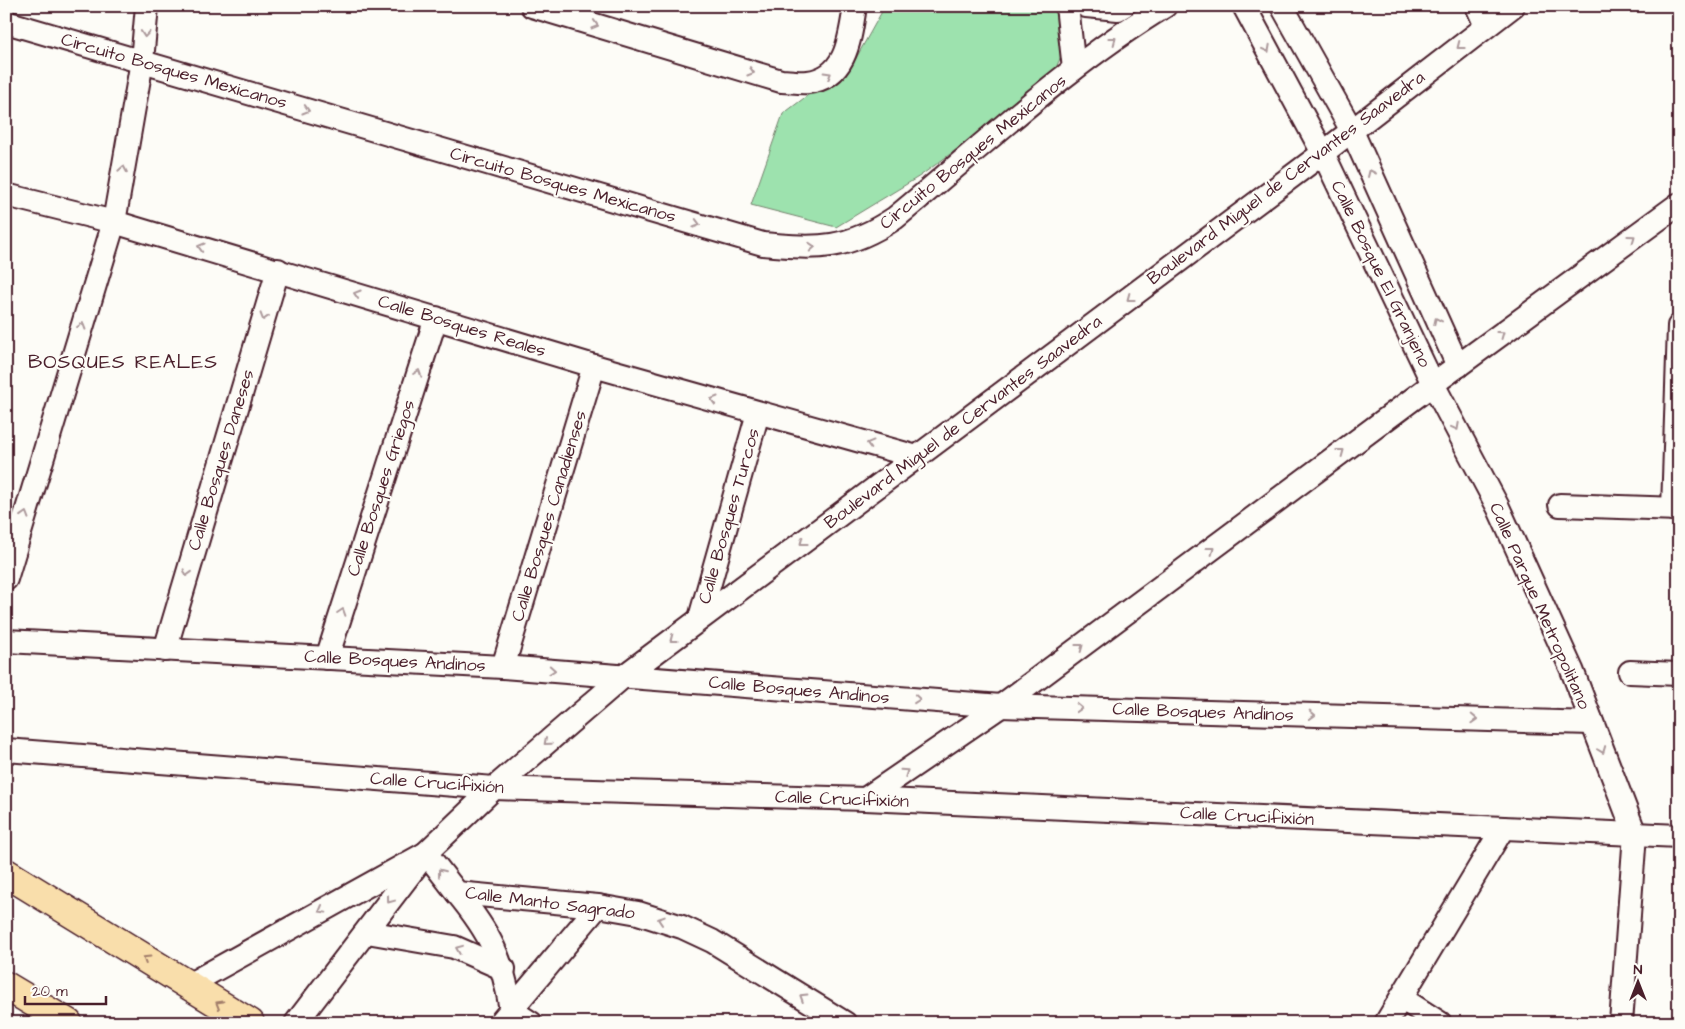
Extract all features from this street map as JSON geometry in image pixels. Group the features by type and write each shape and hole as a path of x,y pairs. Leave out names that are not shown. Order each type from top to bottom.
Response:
{"main road":[{"path":"6,873 250,1023"},
{"path":"6,986 68,1023"}],"street":[{"path":"6,579 114,222 142,61 147,6"},
{"path":"532,6 781,81 808,82 823,78 839,68 850,40 855,6"},
{"name":"Circuito Bosques Mexicanos","path":"1067,6 1074,70"},
{"path":"1086,6 1118,9 1123,6"},
{"name":"Circuito Bosques Mexicanos","path":"6,22 763,244 802,247 833,246 870,235 887,224 1074,70 1132,26 1165,6"},
{"name":"Calle Bosque El Granjeno","path":"1244,6 1323,153 1433,384"},
{"name":"Calle Bosque El Granjeno","path":"1282,6 1351,130 1458,366"},
{"name":"Boulevard Miguel de Cervantes Saavedra","path":"296,1023 426,853 494,788 624,676 1323,153 1482,16 1513,6"},
{"name":"Calle Bosques Reales","path":"6,195 114,222 594,366 917,457"},
{"path":"865,799 1001,706 1433,384 1679,204"},
{"name":"Calle Bosques Daneses","path":"165,650 278,270"},
{"name":"Calle Bosques Griegos","path":"327,658 436,318"},
{"path":"1560,505 1676,509 1679,326"},
{"name":"Calle Bosques Canadienses","path":"503,667 594,366"},
{"name":"Calle Parque Metropolitano","path":"1433,384 1498,507 1572,670 1635,834"},
{"name":"Calle Bosques Turcos","path":"700,618 758,413"},
{"name":"Calle Bosques Andinos","path":"6,641 503,667 1001,706 1592,723"},
{"path":"1630,672 1679,674"},
{"name":"Calle Crucifixión","path":"6,750 494,788 865,799 1679,836"},
{"path":"1386,1023 1503,828"},
{"path":"1621,1023 1635,834"},
{"name":"Boulevard Miguel de Cervantes Saavedra","path":"188,985 426,853"},
{"name":"Calle Manto Sagrado","path":"426,853 457,893 598,906 638,913 682,927 712,941 845,1023"},
{"path":"457,893 480,920 504,969 506,1016"},
{"path":"506,1016 598,906"},
{"path":"367,932 454,946 504,969"},
{"path":"1401,998 1440,1023"},
{"path":"506,1016 531,1023"}],"green space":[{"path":"885,6 1058,6 1067,42 1056,68 986,128 920,176 836,227 751,205 783,114 812,92 842,74 855,60"}],"district":[{"name":"BOSQUES REALES","path":"123,362"}]}
